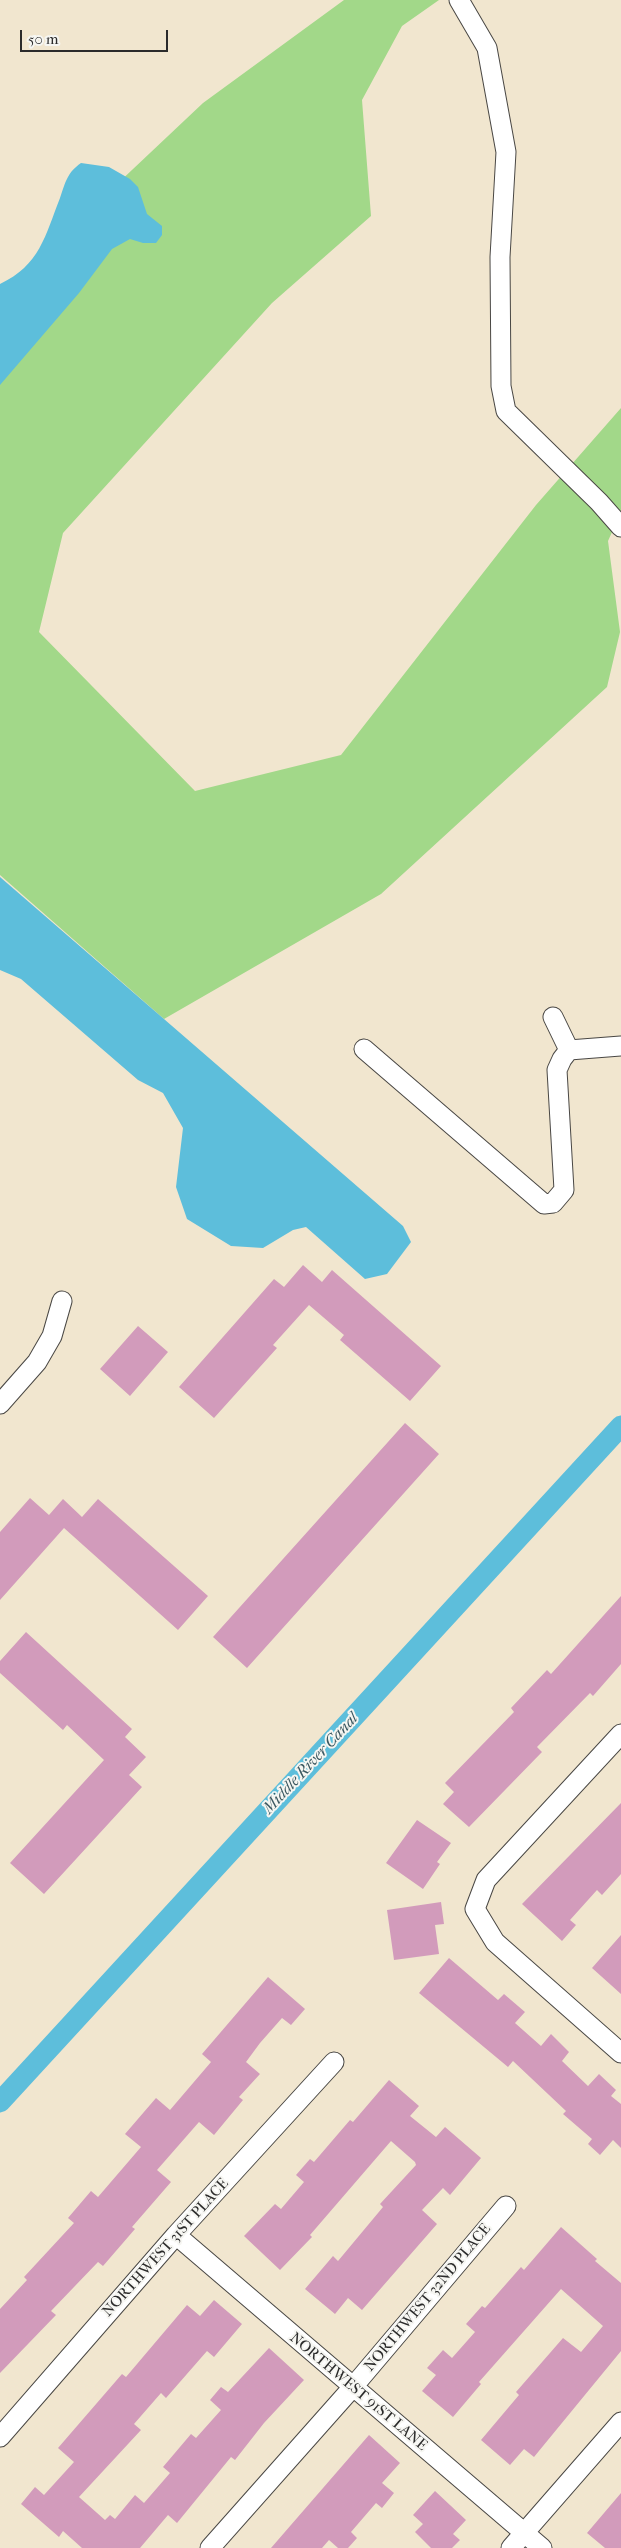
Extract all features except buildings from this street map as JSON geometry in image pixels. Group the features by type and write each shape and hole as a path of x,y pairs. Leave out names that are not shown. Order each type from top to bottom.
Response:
{"street":[{"path":"459,0 487,48 506,152 500,257 501,386 506,411 599,502 621,527"},
{"path":"553,1018 569,1050"},
{"path":"364,1049 544,1204 553,1203 564,1190 558,1070 562,1058 569,1050 621,1046"},
{"path":"0,1404 37,1362 52,1336 62,1302"},
{"path":"621,1734 486,1880 475,1909 495,1942 621,2053"},
{"name":"NORTHWEST 31ST PLACE","path":"0,2437 176,2235 334,2062"},
{"name":"NORTHWEST 32ND PLACE","path":"210,2548 352,2388 506,2206"},
{"name":"NORTHWEST 91ST LANE","path":"176,2235 352,2388 542,2548"},
{"path":"511,2548 621,2422"}],"green space":[{"path":"344,0 439,0 402,26 362,100 371,216 272,303 63,533 39,632 195,791 341,755 536,505 621,408 621,512 608,541 620,632 607,687 381,894 164,1019 0,875 0,373 115,186 203,103"}],"water":[{"path":"81,163 109,167 130,179 138,187 147,214 162,226 162,235 156,243 143,243 130,239 112,249 79,293 0,385 0,284 24,268 33,258 45,237 68,178"},
{"path":"0,877 403,1226 411,1242 387,1274 365,1279 306,1227 293,1230 263,1248 231,1246 187,1219 176,1187 183,1128 163,1093 138,1080 21,979 0,970"}],"waterway":[{"name":"Middle River Canal","path":"0,2102 621,1426"}]}
